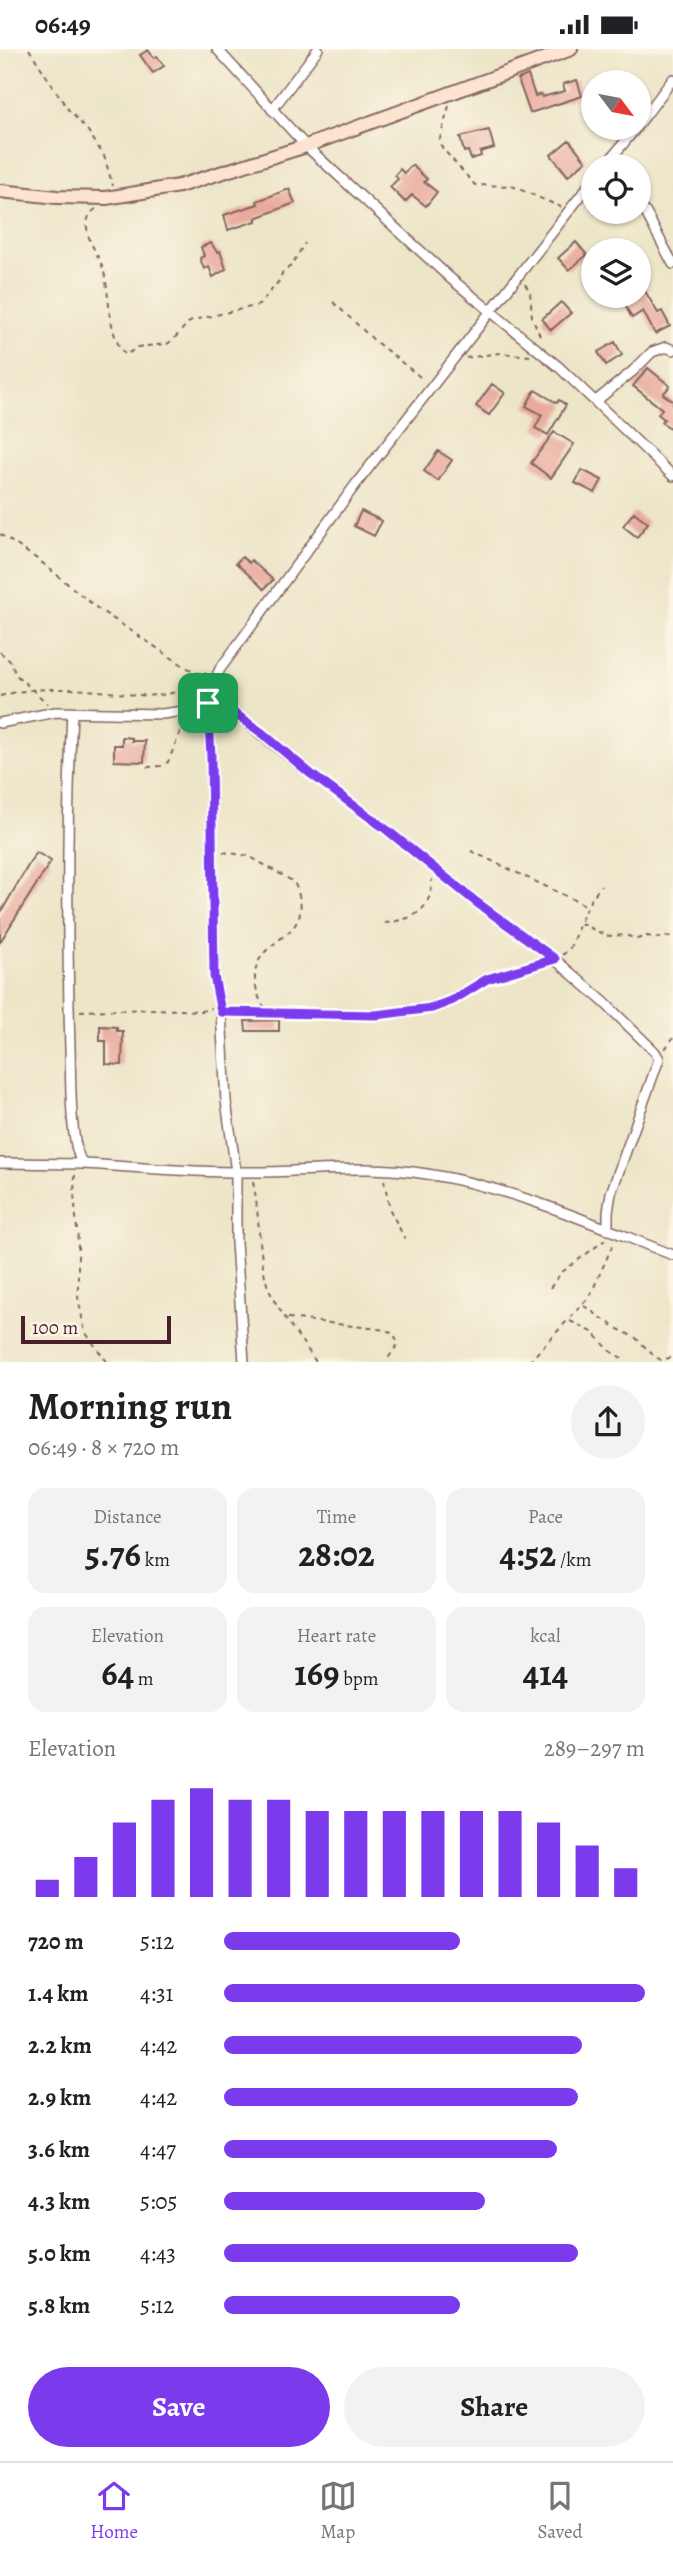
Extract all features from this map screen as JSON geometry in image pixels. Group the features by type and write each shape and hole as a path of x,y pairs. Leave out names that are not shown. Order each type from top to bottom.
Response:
{"main road":[{"path":"0,191 57,197 111,197 179,186 306,146 571,49"}],"street":[{"path":"217,49 306,146 450,278 596,401 673,476"},
{"path":"272,110 318,49"},
{"path":"651,108 673,79"},
{"path":"615,154 626,140"},
{"path":"244,1362 236,1242 236,1172 226,1101 220,1009 214,976 208,705 211,688 220,669 356,484 581,195"},
{"path":"651,222 673,264"},
{"path":"596,401 634,371 652,352 666,347 673,350"},
{"path":"0,723 56,712 162,714 192,711 208,705 245,721 476,902 553,957 645,1041 659,1059 611,1193 608,1212 612,1231"},
{"path":"72,713 67,898 74,1124 79,1163"},
{"path":"0,1163 79,1163 236,1172 382,1169 425,1173 474,1183 673,1255"}],"path":[{"path":"29,49 67,108 88,131 104,156 111,197 89,217 88,235 104,271 118,344 126,355 138,347 167,344 194,320 259,305 305,243"},
{"path":"448,95 449,111 439,142 475,185 512,186 569,210"},
{"path":"452,362 499,353 547,357 532,317 530,292 519,274"},
{"path":"333,302 376,342 433,388"},
{"path":"0,534 40,561 97,608 184,666 197,673 220,669"},
{"path":"0,652 12,663 15,674 56,712"},
{"path":"0,696 32,690 88,690 150,696 170,694 200,680 206,673"},
{"path":"147,767 161,767 168,762 180,737 183,723 192,711"},
{"path":"212,849 248,856 294,882 298,890 302,911 297,922 285,937 267,949 257,960 256,987 259,1000 267,1011"},
{"path":"471,851 587,906"},
{"path":"385,923 406,921 420,912 431,892 430,864"},
{"path":"69,1009 220,1009 376,1015 432,1008 453,1000 487,979 569,950 587,906 601,885"},
{"path":"580,923 607,936 625,935 637,939 673,936"},
{"path":"659,1059 673,1038"},
{"path":"79,1163 78,1297 85,1332 107,1362"},
{"path":"382,1169 390,1210 405,1239"},
{"path":"250,1172 259,1210 268,1286 316,1362"},
{"path":"550,1288 562,1272 599,1245 612,1231"},
{"path":"529,1362 583,1306 599,1279 613,1246 612,1231"},
{"path":"583,1306 636,1338 661,1360 673,1357"},
{"path":"287,1318 314,1319 386,1330 394,1334 398,1344 389,1357 389,1362"},
{"path":"569,1320 594,1333 610,1351 625,1360"}],"building":[{"path":"148,50 154,58 157,56 164,66 153,73 140,55"},
{"path":"528,75 535,96 541,94 542,97 565,91 563,84 577,80 581,96 530,113 518,79"},
{"path":"489,130 494,148 480,152 481,156 471,159 468,151 464,152 460,137"},
{"path":"569,140 581,155 581,165 568,176 551,155"},
{"path":"412,165 427,179 424,182 437,192 426,206 412,195 405,202 390,187 398,179 395,175 400,169 404,173"},
{"path":"289,189 295,203 256,218 256,221 228,230 224,215 258,204 257,201"},
{"path":"576,242 581,248 581,260 569,270 558,258"},
{"path":"211,243 217,252 220,251 226,269 213,277 209,267 204,269 200,258 204,256 201,247"},
{"path":"651,301 658,313 662,311 670,326 655,334 643,311 632,318 627,308 651,308"},
{"path":"561,302 571,313 551,330 542,319"},
{"path":"615,342 622,355 606,365 598,352"},
{"path":"648,368 670,386 663,394 673,401 673,430 661,422 664,419 658,414 662,409 633,386"},
{"path":"492,384 505,393 489,415 476,406"},
{"path":"535,390 557,403 559,400 566,405 548,435 535,428 542,415 526,406"},
{"path":"554,432 574,444 551,478 531,463"},
{"path":"438,451 452,460 438,481 424,471"},
{"path":"582,470 602,480 595,493 575,483"},
{"path":"361,511 382,521 374,536 354,526"},
{"path":"634,512 648,523 637,537 623,526"},
{"path":"242,557 249,563 251,560 273,580 264,589 236,563"},
{"path":"122,737 132,738 132,741 145,741 144,762 114,761 114,745 122,745"},
{"path":"36,852 51,861 0,942 0,914"},
{"path":"279,1020 279,1031 246,1031 245,1021"},
{"path":"100,1026 117,1027 117,1031 123,1031 122,1065 106,1064 106,1041 100,1041"}],"route":[{"path":"208,703 237,715 262,733 476,902 555,959 487,979 453,1000 432,1008 376,1015 221,1012 214,976 208,703"}]}
